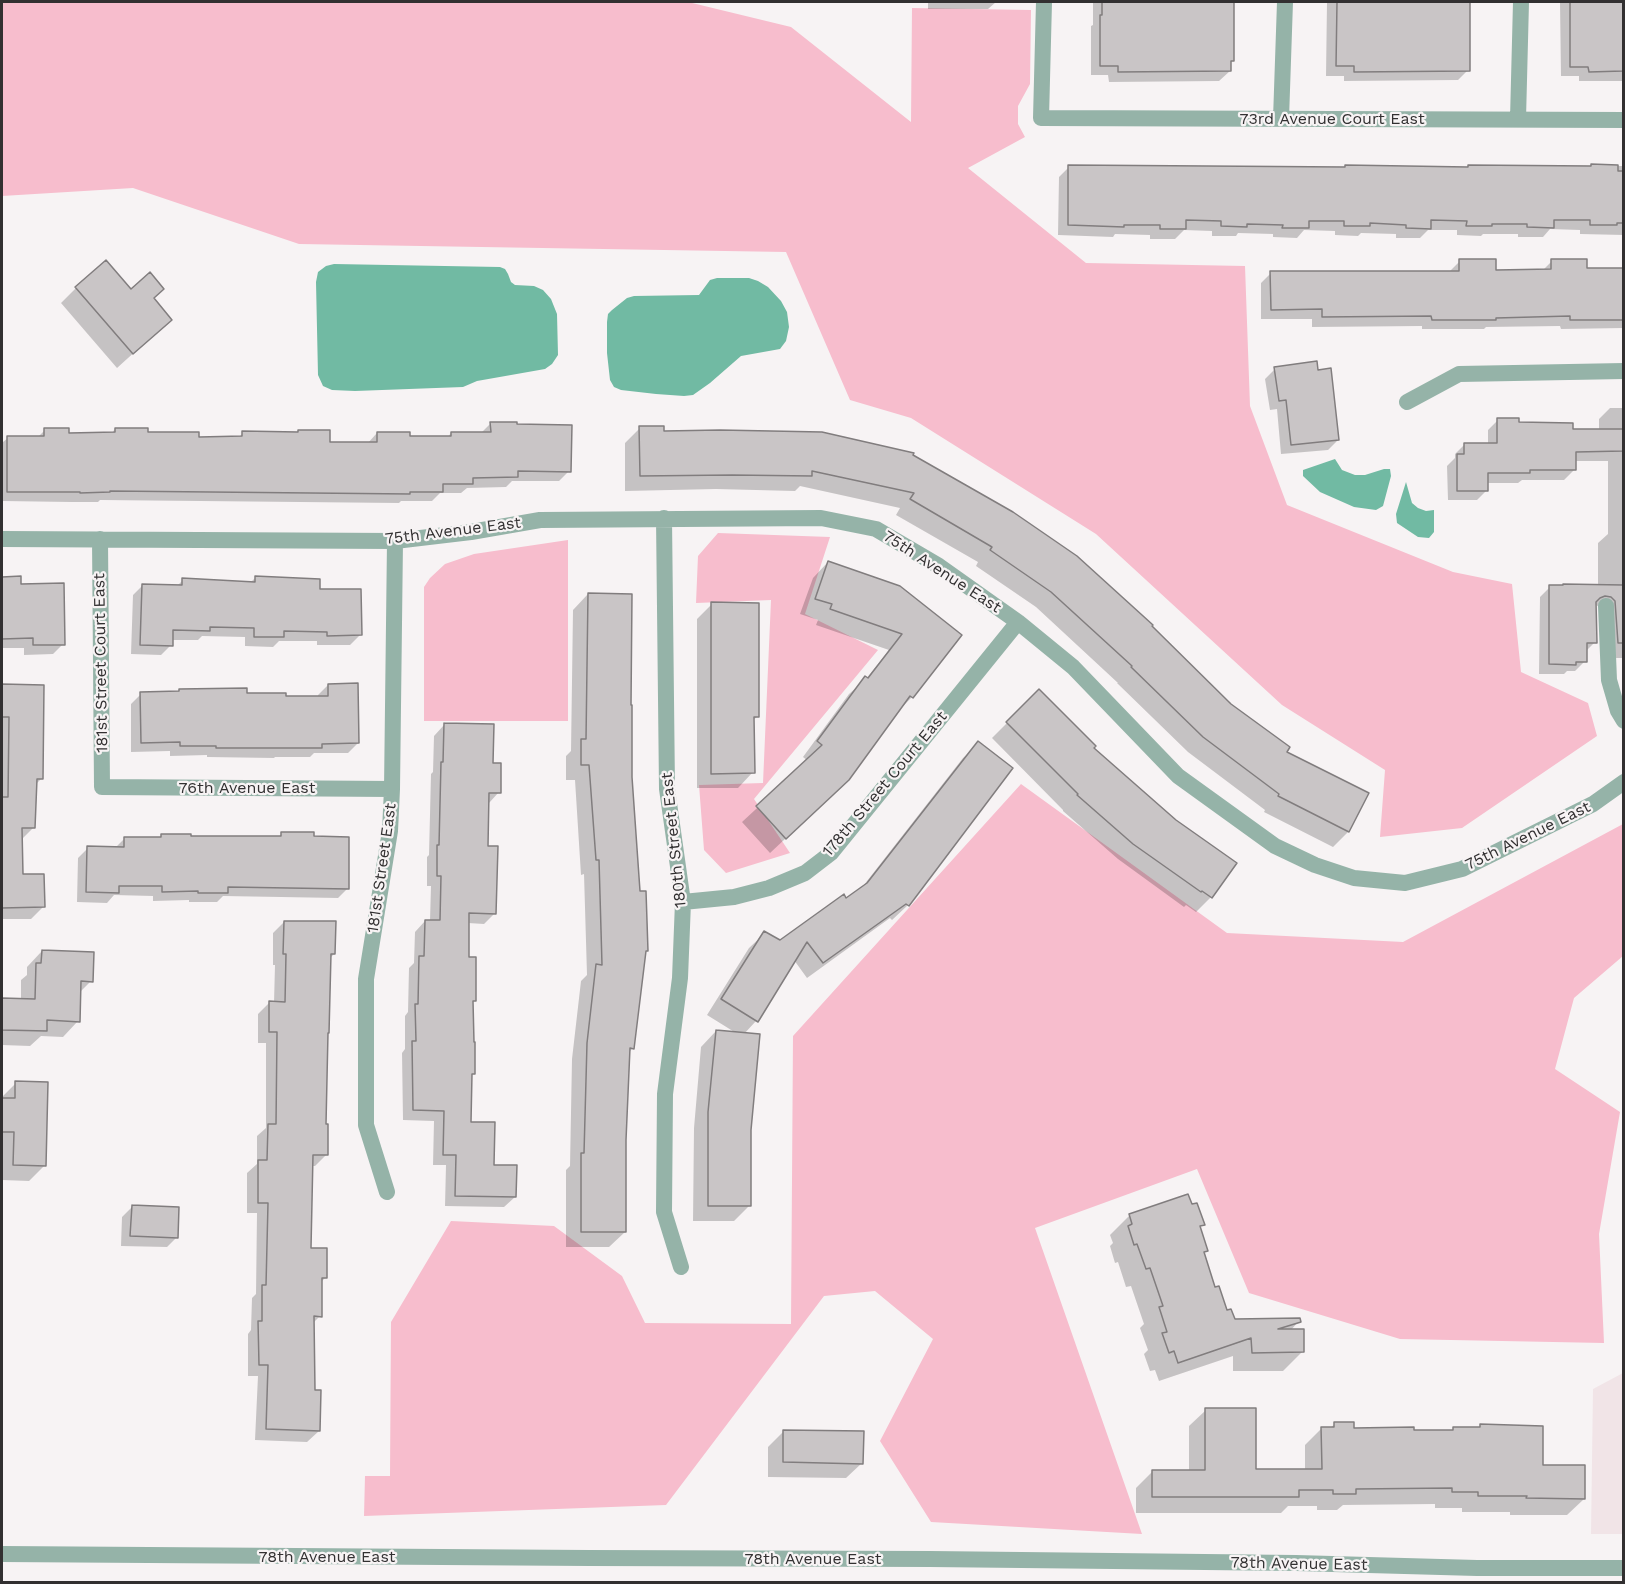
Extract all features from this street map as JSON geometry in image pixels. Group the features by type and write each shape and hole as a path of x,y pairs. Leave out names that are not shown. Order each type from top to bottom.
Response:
{"street":[{"name":"73rd Avenue Court East","path":"1044,2 1041,118 1623,120"},
{"path":"1281,118 1285,2"},
{"path":"1518,119 1521,2"},
{"path":"1407,402 1459,374 1623,371"},
{"name":"180th Street East","path":"664,518 667,789 683,902 680,978 665,1094 664,1212 681,1267"},
{"name":"75th Avenue East","path":"2,539 395,541 471,532 540,520 821,518 876,529 939,566 1018,621 1073,667 1178,776 1275,846 1315,865 1354,878 1405,883 1462,869 1593,804 1623,782"},
{"name":"181st Street Court East","path":"100,539 102,787"},
{"name":"181st Street East","path":"387,1192 366,1125 366,980 390,831 395,541"},
{"path":"1606,606 1609,680 1623,721"},
{"name":"178th Street Court East","path":"683,902 734,897 769,888 805,873 831,853 1018,621"},
{"name":"76th Avenue East","path":"102,787 392,789"},
{"name":"78th Avenue East","path":"2,1554 965,1559 1296,1563 1477,1568 1623,1568"}],"shaded area":[{"path":"2,2 688,2 791,27 911,122 912,8 1031,10 1030,84 1018,106 1018,124 1025,137 968,168 1086,263 1245,266 1250,406 1287,505 1453,572 1512,584 1521,672 1588,703 1597,736 1462,828 1380,837 1385,770 1282,705 1096,534 911,418 850,400 786,252 299,244 133,188 2,196"},
{"path":"334,264 500,267 505,269 511,282 515,285 534,286 543,290 551,299 557,314 558,355 545,369 477,381 463,387 332,390 323,386 318,375 316,282 318,272"},
{"path":"749,278 758,281 768,287 781,301 787,312 789,327 786,341 780,349 741,356 693,395 656,394 621,390 614,387 610,380 607,353 608,314 627,298 634,296 699,295 710,280"},
{"path":"1335,459 1342,470 1355,475 1390,469 1391,476 1383,506 1376,510 1354,507 1320,492 1303,476 1303,470"},
{"path":"1406,482 1412,503 1426,511 1434,510 1434,532 1429,538 1418,537 1397,523 1396,514"},
{"path":"718,533 830,537 805,614 878,650 754,799 790,853 726,873 704,850 699,785 763,783 771,600 696,603 698,556"},
{"path":"568,540 568,721 424,721 424,587 430,578 445,564 474,554"},
{"path":"1021,784 1227,933 1403,942 1623,824 1623,956 1574,998 1555,1069 1620,1112 1599,1234 1604,1343 1400,1339 1249,1293 1197,1169 1035,1228 1142,1534 931,1522 880,1441 933,1339 875,1291 824,1296 666,1505 364,1516 365,1476 390,1476 391,1322 451,1221 554,1226 622,1276 645,1323 791,1324 793,1036"},
{"path":"1623,1373 1623,1534 1591,1534 1593,1389"}],"building":[{"path":"1102,2 1234,2 1234,61 1231,61 1231,71 1118,72 1118,66 1100,66"},
{"path":"1337,2 1470,2 1470,71 1354,72 1354,66 1336,66"},
{"path":"1570,2 1623,2 1623,71 1589,72 1588,67 1570,67"},
{"path":"1591,164 1618,165 1618,171 1623,171 1623,223 1590,225 1590,220 1554,220 1554,228 1527,227 1527,224 1466,226 1467,221 1431,220 1431,229 1370,223 1370,226 1344,226 1344,221 1309,221 1309,228 1247,224 1247,227 1221,226 1221,221 1186,220 1186,229 1160,229 1160,225 1124,225 1124,227 1068,225 1068,165 1468,167 1468,165 1591,166"},
{"path":"1459,259 1496,259 1496,270 1551,269 1551,259 1587,259 1587,268 1623,268 1623,320 1570,320 1570,316 1496,318 1496,320 1432,320 1431,316 1322,317 1322,309 1271,310 1270,271 1459,271"},
{"path":"106,260 131,289 150,272 164,289 154,298 172,320 133,354 75,287"},
{"path":"1317,361 1318,370 1331,368 1339,440 1291,445 1286,400 1279,401 1274,367"},
{"path":"1497,418 1519,418 1519,422 1573,423 1573,429 1623,429 1623,451 1576,452 1576,470 1488,473 1488,491 1457,491 1457,454 1464,454 1464,443 1497,443"},
{"path":"490,422 572,425 571,472 518,471 518,477 473,478 473,484 443,484 443,492 410,492 410,494 7,492 7,436 44,436 44,428 69,428 69,433 115,432 115,428 148,428 148,432 199,432 199,437 242,436 242,431 330,430 330,442 377,442 377,432 410,432 410,436 451,436 451,432 491,432"},
{"path":"639,426 664,426 664,431 822,432 914,453 913,455 1013,512 1077,556 1153,625 1231,704 1290,747 1287,752 1369,793 1349,832 1278,796 1279,794 1203,737 1132,666 1051,592 990,550 992,547 910,499 914,493 812,471 812,476 640,476"},
{"path":"828,561 900,586 962,635 913,698 910,696 849,780 786,839 756,806 822,745 817,741 865,676 868,678 902,634 830,609 832,604 815,599"},
{"path":"21,576 21,584 64,583 65,645 33,645 33,638 2,639 2,577"},
{"path":"255,576 320,579 320,589 361,589 362,635 327,636 327,632 284,631 284,637 254,637 254,628 210,627 210,631 173,630 173,646 140,645 142,584 182,585 182,578 255,582"},
{"path":"1549,585 1623,585 1623,643 1618,643 1615,601 1605,596 1596,602 1597,643 1587,643 1587,662 1576,662 1576,665 1549,664"},
{"path":"588,593 632,594 632,777 640,891 646,891 648,951 646,951 634,1049 630,1048 626,1140 626,1232 581,1232 581,1153 584,1153 587,1043 596,964 602,965 599,860 596,860 589,765 581,765 581,739 586,739"},
{"path":"711,602 759,603 759,717 754,717 755,773 711,774"},
{"path":"358,683 359,743 322,744 322,748 216,748 216,746 180,746 180,742 141,743 140,692 247,688 247,693 328,696 328,684"},
{"path":"2,684 44,685 43,779 37,779 35,828 22,828 23,874 44,874 45,907 2,908 2,797 8,797 9,717 2,717"},
{"path":"1039,689 1096,746 1094,748 1176,820 1237,863 1212,898 1133,844 1077,795 1006,722"},
{"path":"444,723 494,724 493,763 501,763 501,793 489,793 488,846 498,846 496,914 469,913 469,957 476,957 476,1001 473,1001 475,1074 472,1074 471,1122 495,1122 494,1165 517,1165 516,1197 455,1196 456,1155 443,1155 444,1111 413,1110 412,1041 416,1041 415,1004 418,1004 419,956 424,956 425,920 440,920 441,876 437,876 437,845 439,845"},
{"path":"978,741 1013,768 909,906 906,904 823,963 807,942 758,1022 721,999 764,931 780,940 844,894 846,898 867,883"},
{"path":"281,832 314,832 314,836 349,837 349,889 228,887 228,893 198,893 198,891 162,892 162,886 119,886 119,893 86,892 87,846 124,847 124,837 161,837 161,834 281,836"},
{"path":"284,921 336,921 335,954 331,954 328,1033 326,1124 328,1124 328,1155 313,1155 311,1248 327,1248 327,1278 322,1278 322,1317 314,1316 315,1390 321,1390 320,1431 266,1429 268,1365 259,1365 258,1321 262,1321 262,1285 266,1285 268,1203 258,1203 258,1160 267,1160 268,1124 276,1124 277,1032 269,1032 269,1001 285,1002"},
{"path":"42,950 94,952 93,982 81,981 80,1022 47,1020 47,1031 2,1030 2,998 35,999 36,963 41,963"},
{"path":"716,1030 760,1034 751,1130 751,1206 708,1206 708,1112"},
{"path":"15,1081 48,1082 46,1166 13,1165 14,1132 2,1132 2,1098 15,1098"},
{"path":"1188,1194 1192,1204 1197,1203 1205,1225 1200,1226 1208,1251 1204,1252 1215,1287 1219,1286 1227,1310 1231,1309 1235,1319 1300,1318 1301,1322 1278,1329 1304,1329 1304,1352 1252,1353 1251,1338 1178,1363 1174,1351 1169,1353 1162,1333 1167,1332 1159,1307 1163,1306 1150,1268 1146,1269 1137,1244 1134,1245 1128,1226 1132,1224 1129,1214"},
{"path":"132,1205 179,1207 178,1238 130,1236"},
{"path":"1205,1408 1256,1408 1256,1469 1322,1469 1321,1427 1334,1427 1334,1422 1354,1422 1354,1428 1414,1427 1414,1430 1453,1430 1453,1427 1480,1427 1480,1424 1543,1426 1543,1465 1585,1465 1585,1499 1478,1496 1478,1492 1452,1492 1452,1488 1356,1489 1356,1494 1333,1494 1333,1490 1299,1490 1299,1497 1152,1497 1152,1470 1205,1470"},
{"path":"783,1430 864,1431 863,1464 783,1462"}]}
